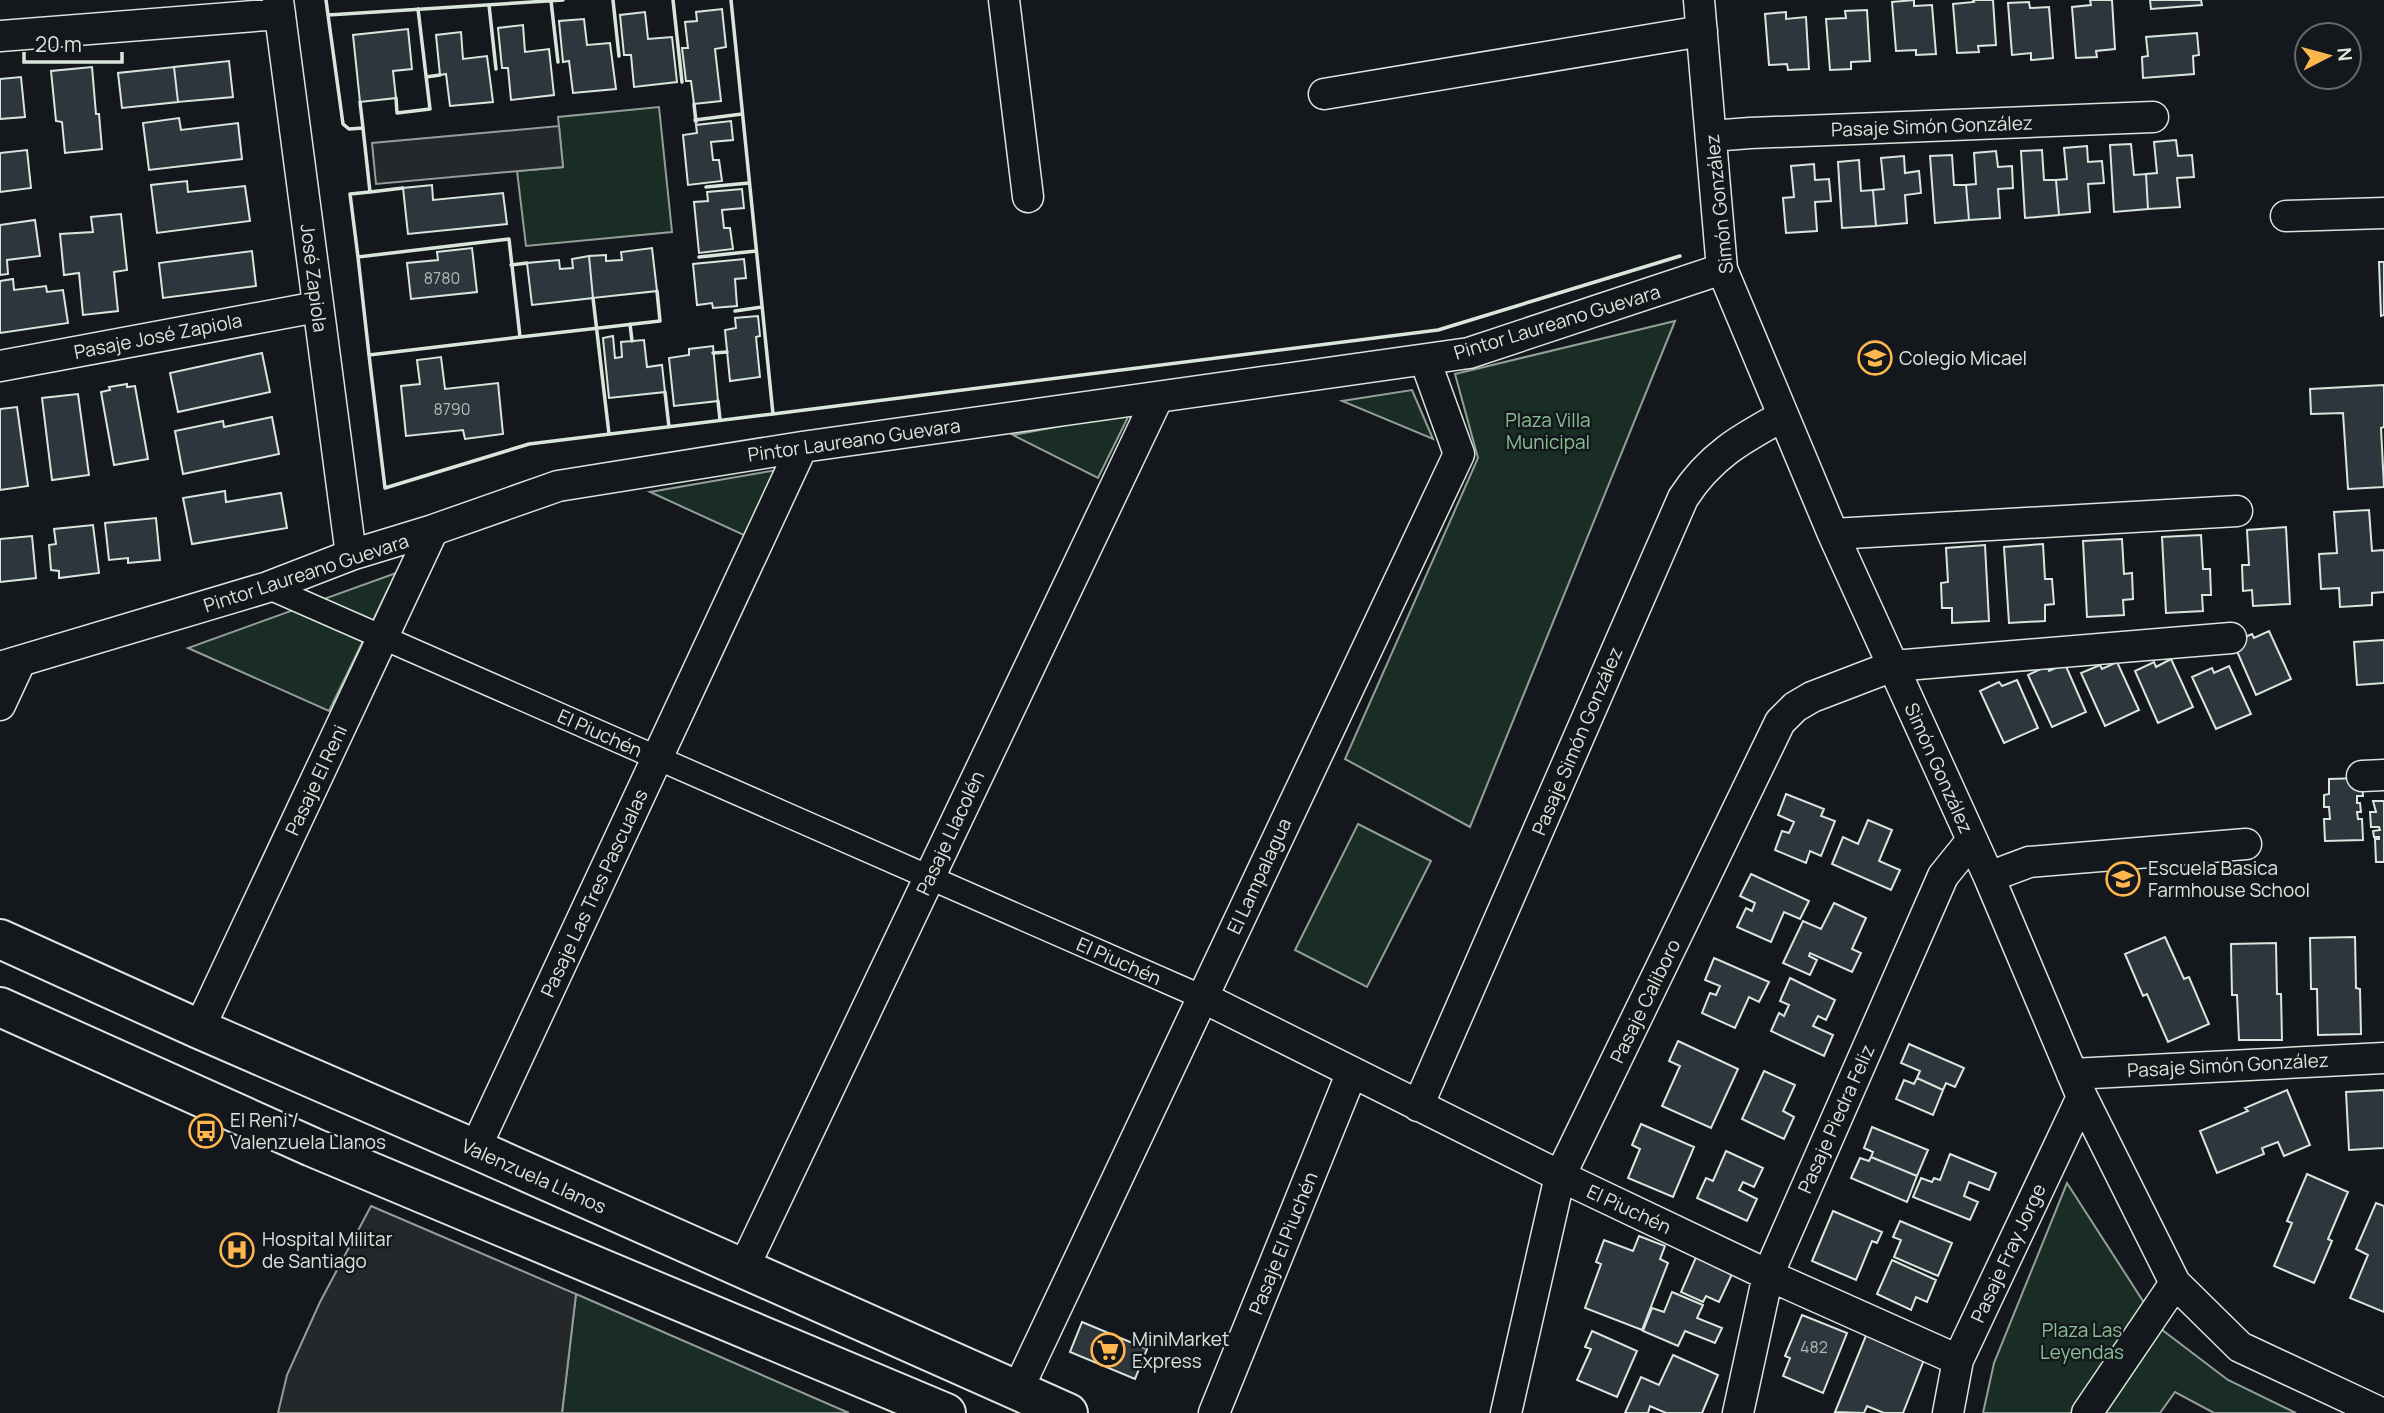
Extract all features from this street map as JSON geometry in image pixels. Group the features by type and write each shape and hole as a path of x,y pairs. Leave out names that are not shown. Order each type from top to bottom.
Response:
{"main road":[{"name":"Valenzuela Llanos","path":"0,939 1068,1413"},
{"path":"0,1007 312,1147 946,1413"}],"street":[{"path":"1004,0 1028,197"},
{"name":"Simón González","path":"1699,0 1722,269 1833,534 1989,877 2077,1085 2175,1283 2240,1347 2381,1413"},
{"path":"0,36 279,7"},
{"name":"José Zapiola","path":"279,7 351,555"},
{"path":"1324,94 1702,31"},
{"name":"Pasaje Simón González","path":"1711,136 1750,132 2154,117"},
{"path":"2286,216 2384,213"},
{"name":"Pintor Laureano Guevara","path":"10,665 268,587 351,555 433,530 558,485 802,447 1469,353 1722,269"},
{"name":"Pasaje José Zapiola","path":"0,366 317,307"},
{"name":"El Lampalagua","path":"1018,1389 1459,454 1425,360"},
{"name":"Pasaje Llacolén","path":"743,1269 1158,397"},
{"name":"Pasaje Simón González","path":"1418,1105 1683,498 1707,465 1727,448 1783,416"},
{"name":"Pasaje Las Tres Pascualas","path":"475,1149 802,447"},
{"path":"1833,534 2237,511"},
{"name":"Pasaje El Reni","path":"199,1029 433,530"},
{"name":"El Piuchén","path":"268,587 1202,997 1560,1176 1768,1275 1958,1360"},
{"path":"1893,666 2231,638"},
{"path":"0,705 10,665"},
{"name":"Pasaje Caliboro","path":"1506,1413 1560,1176 1780,722 1795,707 1812,697 1893,666"},
{"name":"Pasaje Piedra Feliz","path":"1738,1413 1768,1275 1943,876 1972,840"},
{"path":"1989,877 2029,862 2246,844"},
{"name":"Pasaje Simón González","path":"2077,1085 2384,1058"},
{"name":"Pasaje El Piuchén","path":"1214,1413 1352,1072"},
{"name":"Pasaje Fray Jorge","path":"1948,1413 1958,1360 2077,1085"},
{"path":"2087,1413 2175,1283"}],"green space":[{"path":"659,107 672,232 526,246 517,171 563,167 558,117"},
{"name":"Plaza Villa Municipal","path":"1675,321 1470,827 1345,759 1478,458 1455,374"},
{"path":"1412,390 1433,439 1342,401"},
{"path":"1130,413 1098,478 1013,435"},
{"path":"777,470 746,536 650,492"},
{"path":"396,573 329,711 188,648"},
{"path":"1358,824 1431,861 1367,987 1295,950"},
{"name":"Plaza Las Leyendas","path":"2067,1183 2161,1329 2228,1380 2296,1413 2214,1413 2175,1392 2160,1413 1983,1413 1994,1363"},
{"path":"576,1294 849,1413 562,1413"}],"shaded area":[{"path":"559,126 563,167 376,184 372,143"},
{"name":"Hospital Militar de Santiago","path":"371,1206 576,1294 562,1413 278,1413 287,1375 320,1302"}],"building":[{"path":"1914,0 1914,6 1932,5 1936,54 1916,55 1916,50 1896,51 1892,2"},
{"path":"1973,0 1993,0 1996,45 1978,46 1979,52 1957,53 1953,4 1974,2"},
{"path":"2090,0 2112,0 2115,49 2096,51 2097,57 2076,58 2072,7 2091,5"},
{"path":"2150,0 2201,0 2202,5 2151,9"},
{"path":"2029,2 2030,8 2049,7 2053,58 2031,60 2031,53 2012,55 2008,3"},
{"path":"722,9 726,47 715,49 721,101 694,104 691,81 686,81 682,48 688,48 685,22 697,21 696,12"},
{"path":"1867,10 1870,61 1851,62 1851,69 1830,70 1826,19 1846,18 1845,11"},
{"path":"645,12 648,39 672,37 677,82 634,87 631,55 624,55 620,15"},
{"path":"1786,12 1786,19 1806,17 1809,69 1788,70 1787,64 1769,65 1765,14"},
{"path":"584,19 587,45 610,43 616,89 573,93 569,61 563,62 559,21"},
{"path":"523,25 525,52 549,49 554,95 511,100 508,68 502,68 498,28"},
{"path":"408,29 412,69 393,71 396,98 360,102 353,35"},
{"path":"461,32 463,59 487,56 493,102 450,106 446,74 440,75 436,35"},
{"path":"2197,33 2199,55 2193,56 2194,74 2143,78 2142,57 2148,56 2146,37"},
{"path":"229,61 233,97 178,102 174,67"},
{"path":"92,67 102,149 65,153 62,122 56,121 51,71"},
{"path":"174,67 178,102 122,108 118,73"},
{"path":"21,77 25,117 0,119 0,79"},
{"path":"179,118 181,130 238,123 242,159 149,170 143,123"},
{"path":"731,121 733,140 711,142 713,160 719,160 722,181 688,185 683,135 697,133 696,125"},
{"path":"2176,140 2178,156 2192,155 2194,177 2177,178 2180,207 2148,209 2146,174 2157,173 2154,142"},
{"path":"2131,144 2134,175 2146,174 2148,209 2114,212 2110,145"},
{"path":"2087,146 2088,162 2102,161 2104,183 2088,184 2090,212 2059,215 2056,180 2067,179 2064,148"},
{"path":"27,150 31,188 0,192 0,153"},
{"path":"2042,150 2044,180 2056,180 2059,215 2025,218 2021,151"},
{"path":"1996,151 1998,167 2012,166 2013,188 1998,189 2000,218 1969,220 1966,185 1976,184 1974,153"},
{"path":"1952,155 1954,185 1966,185 1969,220 1935,223 1930,156"},
{"path":"1904,156 1905,173 1919,171 1921,193 1905,195 1907,223 1876,226 1873,190 1884,189 1881,158"},
{"path":"1859,160 1861,191 1873,190 1876,226 1842,228 1838,162"},
{"path":"1814,164 1815,180 1829,179 1831,201 1815,202 1817,231 1786,233 1783,198 1794,197 1791,166"},
{"path":"187,181 188,192 245,186 250,221 157,233 151,185"},
{"path":"432,185 433,200 503,193 507,224 408,234 403,188"},
{"path":"742,189 744,208 722,210 724,228 730,228 733,249 699,253 694,202 708,201 707,192"},
{"path":"121,214 127,270 114,272 118,311 83,315 79,273 64,275 60,234 93,232 91,217"},
{"path":"35,220 40,256 7,260 8,274 0,275 0,225"},
{"path":"472,248 477,292 411,299 407,263 438,260 437,252"},
{"path":"652,248 657,291 593,298 589,256 606,255 606,261 622,260 621,252"},
{"path":"252,251 256,286 163,298 159,263"},
{"path":"589,256 593,298 532,305 527,263 559,260 560,269 573,268 572,259"},
{"path":"744,259 746,278 735,279 737,306 713,308 712,303 697,305 693,264"},
{"path":"2379,262 2384,262 2384,315 2381,316"},
{"path":"13,279 14,290 46,286 47,292 63,290 68,323 0,333 0,281"},
{"path":"758,316 760,336 756,337 760,377 730,381 725,330 736,328 735,318"},
{"path":"613,336 615,358 622,357 621,342 644,340 647,367 662,365 665,392 609,398 603,338"},
{"path":"713,346 718,401 674,406 669,358 689,355 689,349"},
{"path":"262,353 270,392 178,412 170,373"},
{"path":"441,357 445,389 498,383 503,434 465,439 463,430 406,436 401,386 420,384 417,360"},
{"path":"127,384 127,387 135,386 148,459 114,465 101,392 110,390 109,387"},
{"path":"2384,385 2384,427 2381,428 2384,487 2348,489 2343,413 2311,414 2310,389"},
{"path":"78,394 89,475 52,480 42,398"},
{"path":"17,407 28,486 0,490 0,409"},
{"path":"272,417 279,454 183,474 175,431 223,421 224,427"},
{"path":"225,491 226,502 281,493 287,528 192,544 183,498"},
{"path":"2369,510 2372,551 2384,550 2384,592 2372,593 2372,605 2340,607 2339,588 2321,589 2319,554 2337,553 2334,512"},
{"path":"156,518 160,560 128,563 128,558 109,560 105,523"},
{"path":"93,525 99,573 59,578 59,571 51,570 49,545 56,544 54,529"},
{"path":"2286,527 2290,604 2253,606 2252,590 2243,591 2242,565 2249,565 2247,530"},
{"path":"2201,535 2203,569 2210,569 2211,595 2202,595 2203,611 2166,613 2162,537"},
{"path":"32,536 36,578 0,582 0,539"},
{"path":"2122,539 2124,574 2132,573 2133,599 2123,600 2124,615 2087,617 2083,541"},
{"path":"2043,544 2045,579 2052,579 2054,604 2045,605 2045,621 2009,623 2004,547"},
{"path":"1985,545 1989,621 1952,623 1952,608 1942,608 1941,583 1948,582 1946,548"},
{"path":"2269,631 2291,679 2256,695 2233,642 2252,634 2254,638"},
{"path":"2384,640 2384,683 2357,685 2354,642"},
{"path":"2171,659 2193,707 2158,723 2135,671 2154,662 2156,667"},
{"path":"2117,662 2139,710 2105,726 2081,673 2100,665 2102,669"},
{"path":"2065,664 2086,712 2052,727 2028,675 2047,666 2049,671"},
{"path":"2229,666 2251,714 2216,729 2192,677 2212,668 2214,673"},
{"path":"2017,680 2038,728 2004,743 1980,691 1999,682 2002,686"},
{"path":"2362,778 2363,796 2357,796 2361,812 2357,812 2358,819 2362,819 2363,840 2325,841 2324,819 2330,819 2329,807 2324,807 2324,795 2329,794 2329,779"},
{"path":"1786,794 1824,809 1821,816 1835,821 1821,856 1810,851 1806,863 1775,850 1782,831 1789,833 1794,822 1778,815"},
{"path":"2373,801 2384,801 2384,862 2376,862 2375,839 2379,837 2374,837 2373,831 2380,830 2379,827 2371,827 2370,812 2376,812"},
{"path":"1868,820 1892,830 1879,861 1900,870 1891,890 1832,864 1843,837 1858,844"},
{"path":"1751,874 1809,901 1800,919 1784,912 1771,942 1737,927 1746,908 1752,911 1755,903 1740,896"},
{"path":"1834,903 1866,918 1852,949 1861,953 1852,972 1810,953 1809,956 1817,960 1810,975 1783,963 1803,921 1821,929"},
{"path":"2165,937 2184,979 2189,977 2209,1024 2168,1042 2147,994 2143,996 2125,954"},
{"path":"2355,937 2356,988 2360,989 2361,1034 2318,1035 2317,989 2311,989 2310,938"},
{"path":"2276,943 2277,994 2281,994 2282,1040 2239,1040 2237,995 2232,995 2231,944"},
{"path":"1714,958 1769,982 1759,1002 1749,997 1735,1028 1702,1013 1710,993 1716,995 1720,986 1705,980"},
{"path":"1790,978 1835,1000 1826,1020 1818,1016 1813,1026 1833,1035 1824,1056 1771,1031 1779,1013 1784,1016 1789,1005 1780,1001"},
{"path":"1678,1041 1738,1069 1711,1128 1662,1106 1680,1066 1669,1061"},
{"path":"1909,1044 1964,1068 1955,1087 1946,1083 1943,1090 1917,1078 1920,1071 1901,1063"},
{"path":"1764,1071 1795,1085 1783,1111 1794,1117 1784,1139 1742,1119"},
{"path":"1917,1078 1943,1090 1933,1115 1896,1099 1904,1080 1914,1084"},
{"path":"2287,1090 2310,1145 2284,1156 2278,1142 2262,1148 2264,1154 2217,1173 2200,1131 2248,1111 2245,1108"},
{"path":"2384,1090 2384,1148 2349,1150 2346,1092"},
{"path":"1641,1124 1694,1147 1673,1197 1628,1178 1640,1149 1632,1145"},
{"path":"1872,1127 1928,1150 1917,1176 1871,1157 1873,1152 1864,1148"},
{"path":"1726,1151 1763,1168 1754,1187 1743,1182 1739,1190 1757,1199 1747,1221 1697,1198 1706,1178 1713,1181"},
{"path":"1950,1154 1996,1173 1989,1190 1969,1182 1964,1196 1978,1202 1970,1220 1913,1197 1921,1178 1932,1182 1934,1178 1940,1180"},
{"path":"1871,1157 1917,1176 1907,1202 1851,1178 1860,1158 1869,1161"},
{"path":"2307,1174 2348,1192 2328,1239 2332,1241 2314,1283 2274,1266 2292,1223 2287,1221"},
{"path":"2376,1203 2384,1206 2384,1312 2350,1298 2368,1255 2356,1249"},
{"path":"1833,1211 1882,1232 1877,1243 1872,1241 1856,1280 1812,1261"},
{"path":"1900,1221 1952,1243 1938,1276 1894,1257 1901,1240 1893,1237"},
{"path":"1639,1236 1665,1246 1660,1259 1668,1263 1642,1330 1585,1308 1601,1264 1596,1262 1604,1240 1633,1251"},
{"path":"1697,1255 1733,1272 1719,1302 1706,1296 1703,1302 1681,1292"},
{"path":"1892,1260 1936,1280 1927,1302 1916,1297 1911,1310 1877,1294"},
{"path":"1672,1292 1703,1305 1697,1318 1722,1328 1715,1343 1685,1331 1678,1346 1643,1331 1652,1308 1664,1312"},
{"path":"1802,1315 1847,1333 1823,1393 1783,1376 1790,1358 1785,1356"},
{"name":"MiniMarket Express","path":"1082,1322 1147,1349 1135,1379 1070,1352"},
{"path":"1592,1331 1637,1351 1617,1397 1577,1380 1591,1349 1585,1347"},
{"path":"1867,1333 1925,1357 1903,1413 1884,1413 1867,1406 1864,1413 1835,1412"},
{"path":"1673,1355 1718,1375 1702,1413 1666,1413 1650,1406 1648,1413 1625,1413 1641,1377 1659,1385"}],"wall":[{"path":"326,0 328,15"},
{"path":"563,0 328,15 343,124 349,129 363,128 370,192 350,194 358,257 509,239 520,337 660,321 657,291"},
{"path":"613,0 619,56"},
{"path":"673,0 682,82"},
{"path":"369,355 385,488 529,444 773,414 731,0"},
{"path":"551,1 558,62"},
{"path":"489,5 496,69"},
{"path":"396,98 397,113 430,109 418,9"},
{"path":"426,77 440,75"},
{"path":"360,102 363,128"},
{"path":"694,104 696,122"},
{"path":"695,120 742,114"},
{"path":"706,187 749,183"},
{"path":"370,192 403,188"},
{"path":"699,257 756,251"},
{"path":"773,414 1438,330 1680,256"},
{"path":"358,257 369,355 520,337"},
{"path":"511,265 527,263"},
{"path":"593,298 609,434"},
{"path":"735,311 762,307"},
{"path":"630,324 632,341"},
{"path":"713,353 727,352"},
{"path":"665,392 669,427"},
{"path":"718,401 720,420"}],"place":[{"name":"Colegio Micael","path":"1875,358"},
{"name":"Escuela Basica Farmhouse School","path":"2123,879"},
{"name":"El Reni / Valenzuela Llanos","path":"206,1131"},
{"name":"Hospital Militar de Santiago","path":"237,1250"},
{"name":"MiniMarket Express","path":"1108,1350"}]}
